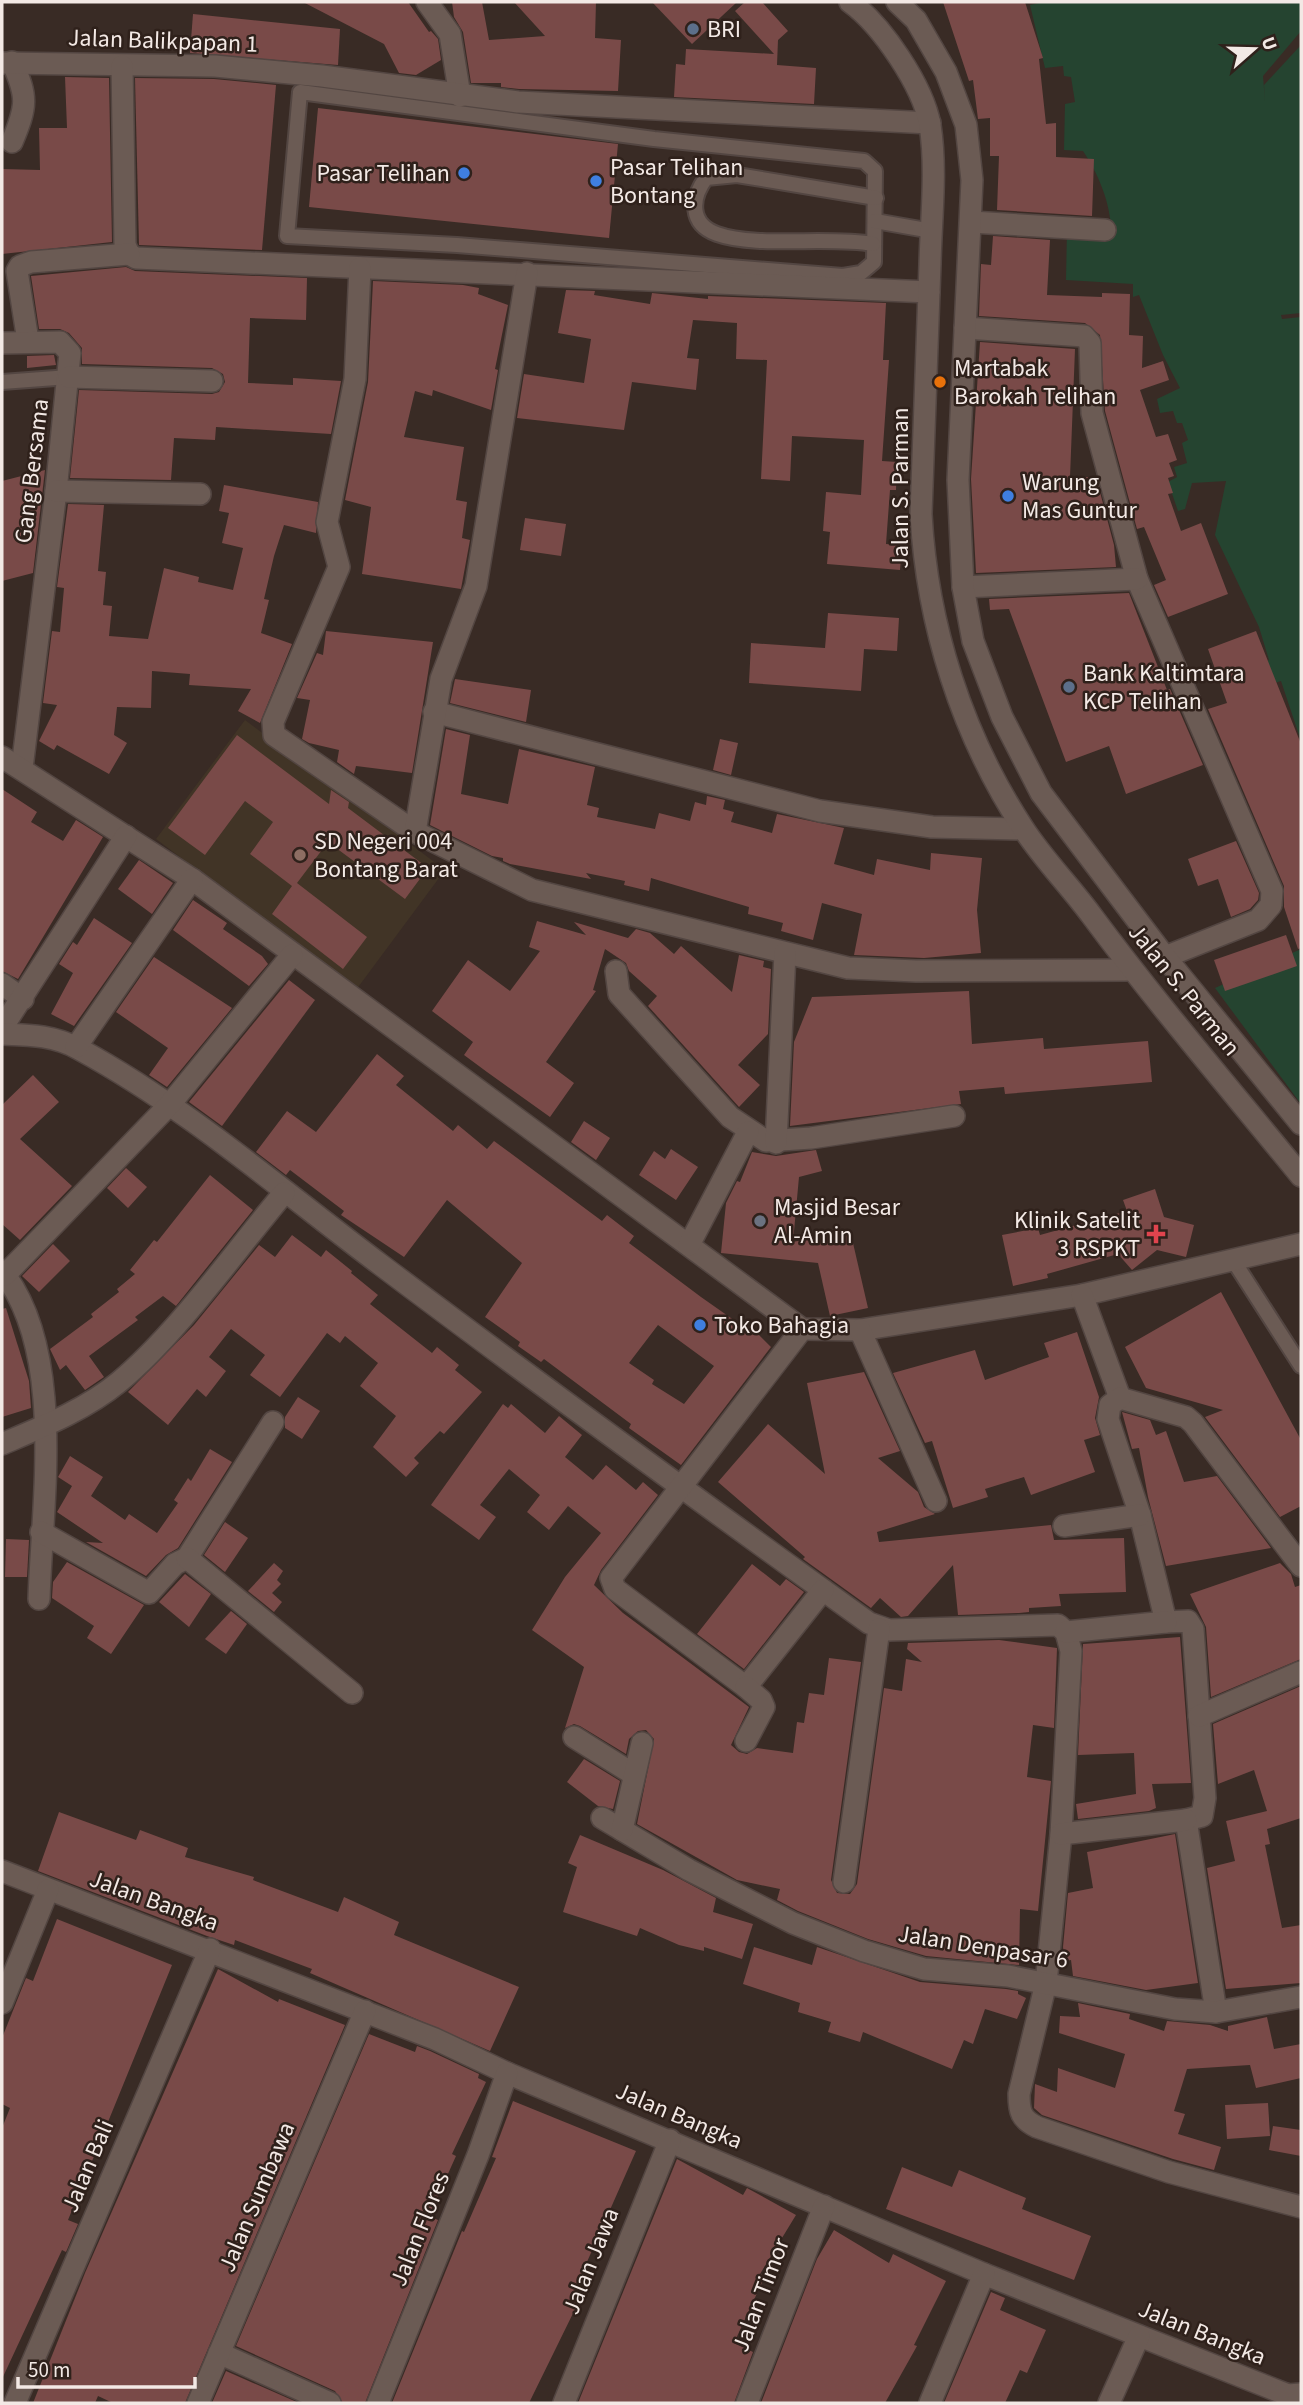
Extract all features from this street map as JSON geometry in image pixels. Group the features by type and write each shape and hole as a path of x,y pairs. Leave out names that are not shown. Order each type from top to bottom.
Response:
{"street":[{"path":"427,2 450,34 460,96"},
{"name":"Jalan S. Parman","path":"850,2 861,10 891,46 912,79 930,124 932,231 921,514 924,567 934,621 951,677 976,741 1023,829 1132,970 1301,1176"},
{"name":"Jalan S. Parman","path":"897,2 916,20 946,72 965,125 972,180 958,480 963,587 972,641 1002,717 1041,793 1165,957 1301,1124"},
{"path":"7,62 24,89 25,111 12,142"},
{"name":"Jalan Balikpapan 1","path":"7,62 215,66 322,76 517,102 930,124"},
{"path":"122,66 125,245 129,254"},
{"path":"971,222 1105,230"},
{"path":"2,342 28,341 17,271 20,266 31,262 129,254 147,261 272,262 929,292"},
{"path":"930,255 969,257"},
{"path":"360,268 355,379 328,518 339,567 272,729 276,736 415,832 532,890 848,968 916,971 1132,970"},
{"path":"415,832 441,679 476,586 527,273"},
{"path":"965,328 1088,339 1093,413 1138,579 1272,891 1271,905 1258,920 1165,957"},
{"name":"Gang Bersama","path":"22,768 69,377 67,347 60,342 28,341"},
{"path":"69,377 212,382"},
{"path":"56,491 200,494"},
{"path":"963,587 1138,579"},
{"path":"434,712 820,811 932,827 1023,829"},
{"path":"2,757 192,879 802,1329 860,1330 1082,1295 1301,1244"},
{"path":"2,1028 127,836"},
{"path":"76,1047 192,879"},
{"path":"776,1143 785,953"},
{"path":"39,1599 46,1426 40,1362 26,1317 4,1273 171,1103 292,955"},
{"path":"616,971 620,994 730,1117 748,1132 776,1143 954,1116"},
{"path":"2,984 23,999"},
{"path":"2,1034 41,1035 76,1047 171,1103 284,1193 681,1490 879,1629 1049,1623 1058,1625 1066,1632 1071,1651 1061,1834 1046,1983 1019,2094 1019,2109 1024,2120 1169,2172 1301,2207"},
{"path":"689,1245 748,1132"},
{"path":"2,1444 46,1426 89,1403 144,1359 284,1193"},
{"path":"1082,1295 1120,1398"},
{"path":"746,1741 764,1707 761,1700 612,1584 613,1572 681,1490 802,1329"},
{"path":"860,1330 936,1501"},
{"path":"1120,1398 1110,1405 1108,1419 1140,1515 1166,1622"},
{"path":"1120,1398 1186,1418 1193,1423 1301,1566"},
{"path":"41,1532 144,1592 155,1590 175,1564 187,1558 273,1422"},
{"path":"1064,1526 1140,1515"},
{"path":"187,1558 352,1693"},
{"path":"746,1687 822,1590"},
{"path":"1061,1834 1186,1820 1197,1818 1204,1812 1192,1623 1166,1622 1066,1632"},
{"path":"844,1882 879,1629"},
{"path":"1199,1716 1301,1672"},
{"path":"574,1737 633,1773"},
{"path":"622,1830 642,1743"},
{"name":"Jalan Denpasar 6","path":"602,1818 717,1885 793,1923 841,1943 924,1969 1008,1976 1175,2009 1216,2012 1301,1997"},
{"path":"1186,1820 1216,2012"},
{"name":"Jalan Bangka","path":"2,1871 210,1949 436,2039 507,2073 984,2274 1292,2398"},
{"path":"2,2003 48,1890"},
{"name":"Jalan Bali","path":"15,2403 210,1949"},
{"name":"Jalan Sumbawa","path":"198,2403 365,2011"},
{"name":"Jalan Flores","path":"378,2403 478,2155 507,2073"},
{"name":"Jalan Jawa","path":"564,2403 670,2140"},
{"name":"Jalan Timor","path":"747,2403 824,2206"},
{"path":"930,2403 984,2274"},
{"path":"1109,2403 1139,2336"},
{"path":"219,2353 330,2403"}],"lane":[{"path":"300,92 654,139 864,162 875,171 876,198 874,262 869,269 843,276 457,246 287,236 300,92"},
{"path":"873,243 716,234 701,223 694,212 695,193 706,178 737,175 876,198"},
{"path":"875,222 932,231"},
{"path":"2,382 69,377"},
{"path":"1233,1260 1301,1366"}],"shaded area":[{"name":"SD Negeri 004 Bontang Barat","path":"245,720 445,870 356,990 156,839"}],"green space":[{"path":"1043,2 1301,2 1301,31 1263,76 1265,101 1264,85 1301,45 1301,313 1281,315 1282,319 1301,317 1301,741 1281,681 1252,690 1245,670 1269,660 1259,627 1215,535 1226,481 1192,483 1185,509 1178,511 1168,482 1177,477 1174,467 1187,463 1182,443 1188,440 1182,423 1177,423 1173,411 1160,413 1157,399 1180,388 1163,355 1139,295 1133,297 1133,284 1066,280 1067,230 1111,231 1109,210 1094,169 1083,151 1064,150 1065,104 1075,102 1071,77 1064,76 1063,66 1045,68 1030,5"},
{"path":"1301,949 1301,1104 1215,988"}],"building":[{"path":"303,2 408,2 429,32 438,39 441,60 416,75 399,73 384,44"},
{"path":"452,2 482,2 489,40 545,36 514,2 596,2 595,38 621,40 618,91 519,89 501,87 501,83 471,83 463,32 454,17"},
{"name":"BRI","path":"652,2 737,2 692,44"},
{"path":"745,2 762,2 788,31 778,40 777,65 816,68 814,104 674,97 676,64 685,65 686,49 774,54 735,11"},
{"path":"943,2 1025,2 1043,58 1039,59 1046,124 1056,123 1056,157 1094,159 1092,216 997,210 999,156 990,156 990,118 978,119 973,80 969,81"},
{"path":"193,14 340,29 338,65 190,53"},
{"path":"65,77 109,78 112,242 2,254 2,169 40,170 39,128 67,128"},
{"path":"135,78 214,79 276,85 262,250 139,245"},
{"name":"Pasar Telihan","path":"318,108 618,144 609,238 309,207"},
{"path":"993,236 1050,240 1047,295 1102,297 1102,293 1130,294 1129,335 1143,336 1142,368 1163,361 1169,380 1140,390 1156,437 1168,434 1177,460 1169,463 1174,476 1168,478 1173,493 1168,494 1181,531 1201,523 1228,594 1168,617 1154,585 1166,580 1144,527 1137,529 1105,411 1100,335 1085,323 979,316 981,264 991,265"},
{"path":"126,267 135,271 307,278 306,320 250,318 248,383 293,385 293,378 341,381 331,434 216,427 215,440 174,438 171,480 70,478 79,390 212,394 219,392 225,382 223,374 212,368 82,364 82,348 69,333 60,329 39,329 31,276"},
{"path":"373,281 463,285 479,288 478,294 508,305 495,369 498,370 491,410 433,390 432,396 415,391 404,437 464,447 456,500 467,502 462,538 470,540 461,589 362,574 371,507 345,500 368,382"},
{"path":"566,290 595,291 594,295 650,304 652,293 708,299 708,296 886,303 883,360 889,360 882,461 897,462 896,490 890,490 886,544 902,545 900,570 827,564 830,532 823,531 826,492 861,495 864,440 792,436 790,481 761,479 767,360 736,359 737,323 693,320 687,358 699,359 696,390 632,382 624,430 517,418 524,374 584,383 591,339 558,333"},
{"path":"980,342 1075,349 1070,477 1096,477 1114,545 1116,567 976,573 971,479"},
{"path":"54,355 56,365 27,368 27,356"},
{"path":"45,470 33,573 2,581 2,481"},
{"path":"224,485 318,502 316,533 284,525 274,556 264,599 269,600 261,633 292,644 260,723 238,711 251,689 189,685 190,674 152,671 151,708 117,707 114,735 127,743 109,774 57,745 54,750 39,741 57,705 43,703 52,631 60,632 64,588 57,587 68,504 104,505 98,571 106,572 103,605 112,606 109,636 148,639 164,568 199,577 198,582 233,590 243,548 222,543 229,513 219,511"},
{"path":"525,518 566,524 561,556 520,550"},
{"path":"1129,593 1167,690 1170,689 1203,765 1126,794 1109,746 1066,762 1009,609 990,610 989,599"},
{"path":"828,613 899,618 897,651 864,649 861,691 749,683 751,643 825,648"},
{"path":"326,631 433,642 412,773 356,766 354,774 337,762 339,750 302,739 310,700 297,698 317,653 323,655"},
{"path":"1256,631 1301,744 1301,948 1298,949 1284,907 1284,886 1208,709 1227,703 1208,649"},
{"path":"455,679 531,690 526,722 450,703"},
{"path":"446,729 470,735 461,794 508,804 519,749 595,767 587,805 599,808 597,817 655,829 659,813 690,821 695,802 706,805 707,796 725,800 723,809 734,812 731,822 772,833 777,814 844,828 834,864 874,875 877,859 930,870 931,853 982,858 977,910 981,953 924,958 854,955 862,914 822,903 813,940 781,931 783,923 748,914 749,907 651,878 649,891 624,885 625,881 586,873 591,879 510,864 503,861 503,858 492,856 430,825"},
{"path":"237,735 329,804 331,790 349,802 348,808 428,868 405,899 328,842 297,883 367,937 343,969 272,914 292,886 250,854 273,822 245,801 205,855 168,828"},
{"path":"720,739 738,743 731,775 713,770"},
{"path":"2,789 37,812 31,822 63,841 76,820 103,837 18,979 2,971"},
{"path":"1236,841 1259,893 1258,900 1250,909 1231,917 1218,879 1198,886 1188,859"},
{"path":"139,860 173,883 152,914 118,889"},
{"path":"193,900 227,923 223,929 262,956 268,964 249,986 173,930"},
{"path":"94,918 132,943 74,1026 51,1014 73,973 59,964 73,942 77,945"},
{"path":"537,921 586,935 574,922 628,938 636,929 650,933 674,954 681,946 732,992 739,955 764,961 763,967 771,969 768,1034 738,1065 760,1085 739,1107 648,1006 657,996 629,971 626,963 605,949 593,990 596,991 546,1062 574,1083 550,1117 487,1072 464,1055 473,1042 432,1011 468,960 510,991 540,951 529,947"},
{"path":"1286,935 1297,966 1225,991 1214,960"},
{"path":"154,957 232,1008 167,1087 149,1075 168,1048 116,1012"},
{"path":"289,980 315,1000 222,1126 189,1102"},
{"path":"969,991 972,1044 1043,1038 1044,1049 1148,1041 1152,1082 1005,1094 1004,1087 959,1091 961,1104 790,1126 794,1042 812,997"},
{"path":"377,1054 404,1076 396,1085 453,1131 458,1125 487,1149 494,1141 602,1221 607,1215 634,1236 629,1243 748,1330 751,1327 771,1347 681,1465 629,1428 631,1424 544,1359 541,1362 518,1346 520,1342 485,1317 522,1263 447,1200 404,1257 341,1215 344,1211 290,1170 286,1175 256,1152 287,1111 316,1132","holes":["658,1325 714,1366 684,1404 652,1384 654,1380 629,1363"]},
{"path":"33,1075 59,1102 20,1139 72,1186 20,1240 2,1224 2,1105"},
{"path":"584,1121 610,1138 596,1160 571,1142"},
{"path":"671,1149 698,1167 676,1200 639,1175 654,1151 665,1159"},
{"path":"816,1150 822,1171 799,1177 793,1242 850,1230 868,1308 830,1316 818,1263 721,1253 726,1203 737,1181 740,1182 752,1152 776,1156"},
{"path":"126,1168 147,1187 128,1208 107,1188"},
{"path":"210,1175 253,1210 176,1306 163,1296 135,1317 138,1320 89,1356 104,1377 85,1390 66,1365 60,1370 50,1349 93,1317 91,1314 119,1292 117,1289 135,1274 130,1270 154,1240 157,1242"},
{"path":"1155,1189 1164,1217 1194,1225 1186,1257 1157,1250 1132,1270 1118,1254 1047,1274 1048,1278 1013,1286 1002,1235 1038,1228 1040,1235 1127,1211 1123,1200"},
{"path":"292,1235 321,1257 326,1250 352,1271 351,1273 378,1295 370,1304 432,1353 437,1347 459,1365 455,1370 482,1392 444,1434 440,1431 414,1458 419,1463 406,1477 373,1447 396,1416 360,1386 378,1363 345,1336 340,1343 327,1333 280,1397 250,1375 265,1355 231,1329 209,1357 226,1371 206,1397 197,1389 168,1425 128,1392 194,1325 259,1245 275,1257"},
{"path":"53,1244 70,1261 39,1292 22,1276"},
{"path":"1221,1292 1301,1440 1301,1506 1280,1517 1205,1417 1223,1410 1146,1388 1125,1347"},
{"path":"6,1308 29,1381 31,1408 2,1417 2,1309"},
{"path":"1077,1332 1099,1397 1095,1418 1100,1435 1084,1440 1095,1472 1031,1495 1024,1477 985,1489 988,1497 953,1508 932,1441 925,1443 893,1373 975,1350 985,1380 1049,1357 1044,1343"},
{"path":"864,1372 900,1451 878,1458 918,1492 924,1507 935,1514 877,1532 879,1542 1051,1525 1054,1540 1124,1538 1126,1592 1059,1594 1061,1606 1029,1608 1029,1612 1019,1613 958,1615 953,1565 908,1616 901,1617 880,1598 871,1608 803,1559 805,1557 718,1482 768,1424 825,1474 807,1383"},
{"path":"298,1397 320,1411 302,1439 285,1428 285,1417"},
{"path":"503,1404 508,1408 511,1404 545,1433 559,1416 582,1435 565,1457 593,1480 606,1465 636,1490 643,1482 658,1495 601,1570 594,1585 623,1613 749,1707 731,1745 739,1752 747,1754 757,1748 793,1753 797,1722 804,1723 809,1693 824,1695 829,1658 861,1662 831,1880 837,1893 850,1894 857,1884 884,1688 902,1691 906,1659 922,1662 907,1649 908,1643 999,1640 1057,1648 1054,1728 1033,1725 1027,1777 1051,1781 1038,1911 1020,1909 1019,1965 926,1956 868,1939 798,1911 777,1900 780,1889 737,1880 637,1824 654,1739 646,1730 638,1731 629,1739 626,1754 580,1726 574,1724 565,1728 584,1667 532,1630 565,1577 601,1533 568,1506 549,1530 527,1512 540,1495 509,1469 480,1505 496,1517 479,1540 431,1505"},
{"path":"1122,1412 1150,1420 1156,1435 1166,1431 1184,1482 1217,1476 1271,1548 1166,1566 1148,1497 1139,1448 1132,1449"},
{"path":"210,1449 232,1462 178,1548 166,1555 146,1576 86,1542 103,1543 57,1512 72,1486 58,1477 70,1456 103,1477 91,1496 125,1520 129,1514 157,1533 178,1503 174,1500 188,1478 191,1481"},
{"path":"225,1522 248,1538 225,1572 204,1555"},
{"path":"6,1539 29,1540 27,1577 5,1577"},
{"path":"67,1562 144,1605 111,1654 87,1638 94,1626 52,1598 53,1582"},
{"path":"274,1563 283,1571 277,1580 281,1584 272,1593 282,1602 274,1612 248,1591"},
{"path":"1280,1563 1291,1574 1295,1587 1301,1585 1301,1659 1211,1697 1206,1627 1190,1594"},
{"path":"752,1564 780,1586 786,1579 804,1592 744,1669 697,1634"},
{"path":"185,1574 211,1594 189,1627 159,1602"},
{"path":"231,1611 247,1624 226,1654 205,1639"},
{"path":"1180,1637 1191,1783 1152,1784 1156,1808 1149,1811 1078,1819 1076,1804 1136,1794 1134,1753 1078,1755 1083,1644"},
{"path":"1301,1686 1301,1818 1267,1829 1270,1844 1265,1845 1282,1928 1301,1925 1301,1983 1226,1989 1207,1868 1235,1861 1226,1821 1267,1811 1254,1770 1218,1784 1213,1724"},
{"path":"584,1759 620,1781 613,1809 598,1806 567,1782"},
{"path":"59,1812 136,1840 140,1830 188,1848 185,1857 254,1877 253,1880 338,1912 344,1897 399,1922 394,1935 519,1987 490,2051 310,1973 312,1969 235,1940 234,1945 207,1936 38,1871"},
{"path":"1175,1834 1198,1983 1146,1990 1073,1976 1071,1960 1065,1961 1063,1947 1068,1893 1093,1888 1087,1852"},
{"path":"580,1835 663,1870 716,1898 713,1912 753,1924 742,1959 704,1947 704,1951 679,1945 640,1928 637,1936 563,1912 577,1867 568,1863"},
{"path":"57,1919 172,1965 68,2220 78,2224 66,2252 62,2250 2,2379 2,2128 10,2108 2,2104 2,2038 26,1978 33,1981"},
{"path":"754,1947 812,1965 817,1947 920,1982 1006,1989 1018,1991 1018,1994 1026,1998 1017,2019 985,2009 973,2044 964,2040 952,2069 863,2032 860,2042 828,2032 831,2022 798,2012 800,2003 743,1984"},
{"path":"218,1969 278,2002 279,1999 345,2025 185,2403 113,2403 98,2396 95,2403 33,2403 85,2273"},
{"path":"1078,2003 1130,2014 1129,2019 1164,2031 1167,2021 1210,2025 1228,2031 1228,2026 1267,2017 1274,2049 1301,2044 1301,2078 1256,2088 1250,2065 1187,2069 1174,2111 1185,2114 1178,2134 1221,2147 1214,2170 1042,2115 1034,2108 1035,2084 1057,2092 1058,2068 1115,2088 1125,2054 1059,2033 1060,2016 1080,2017"},
{"path":"369,2034 415,2052 417,2046 430,2051 479,2074 478,2078 486,2082 452,2154 456,2156 429,2216 438,2220 365,2403 343,2403 335,2391 236,2346"},
{"path":"513,2101 636,2151 575,2289 583,2293 529,2403 392,2403 462,2231 464,2232 496,2158 492,2157"},
{"path":"1268,2103 1270,2136 1227,2139 1225,2105"},
{"path":"1273,2126 1301,2130 1301,2156 1269,2150"},
{"path":"677,2159 743,2195 747,2188 796,2215 760,2274 765,2276 734,2343 753,2352 734,2403 578,2403"},
{"path":"902,2167 952,2187 959,2170 1026,2198 1022,2209 1091,2236 1074,2280 886,2209"},
{"path":"834,2230 889,2263 893,2254 946,2281 914,2345 917,2346 885,2403 761,2403 817,2259"},
{"path":"991,2292 1005,2298 1000,2310 1046,2330 1027,2373 1020,2370 1005,2403 944,2403"},
{"path":"226,2371 299,2403 212,2403"}],"place":[{"name":"BRI","path":"693,29"},
{"name":"Pasar Telihan","path":"464,173"},
{"name":"Pasar Telihan Bontang","path":"596,181"},
{"name":"Martabak Barokah Telihan","path":"940,382"},
{"name":"Warung Mas Guntur","path":"1008,496"},
{"name":"Bank Kaltimtara KCP Telihan","path":"1069,687"},
{"name":"SD Negeri 004 Bontang Barat","path":"300,855"},
{"name":"Masjid Besar Al-Amin","path":"760,1221"},
{"name":"Klinik Satelit 3 RSPKT","path":"1156,1234"},
{"name":"Toko Bahagia","path":"700,1325"}]}
